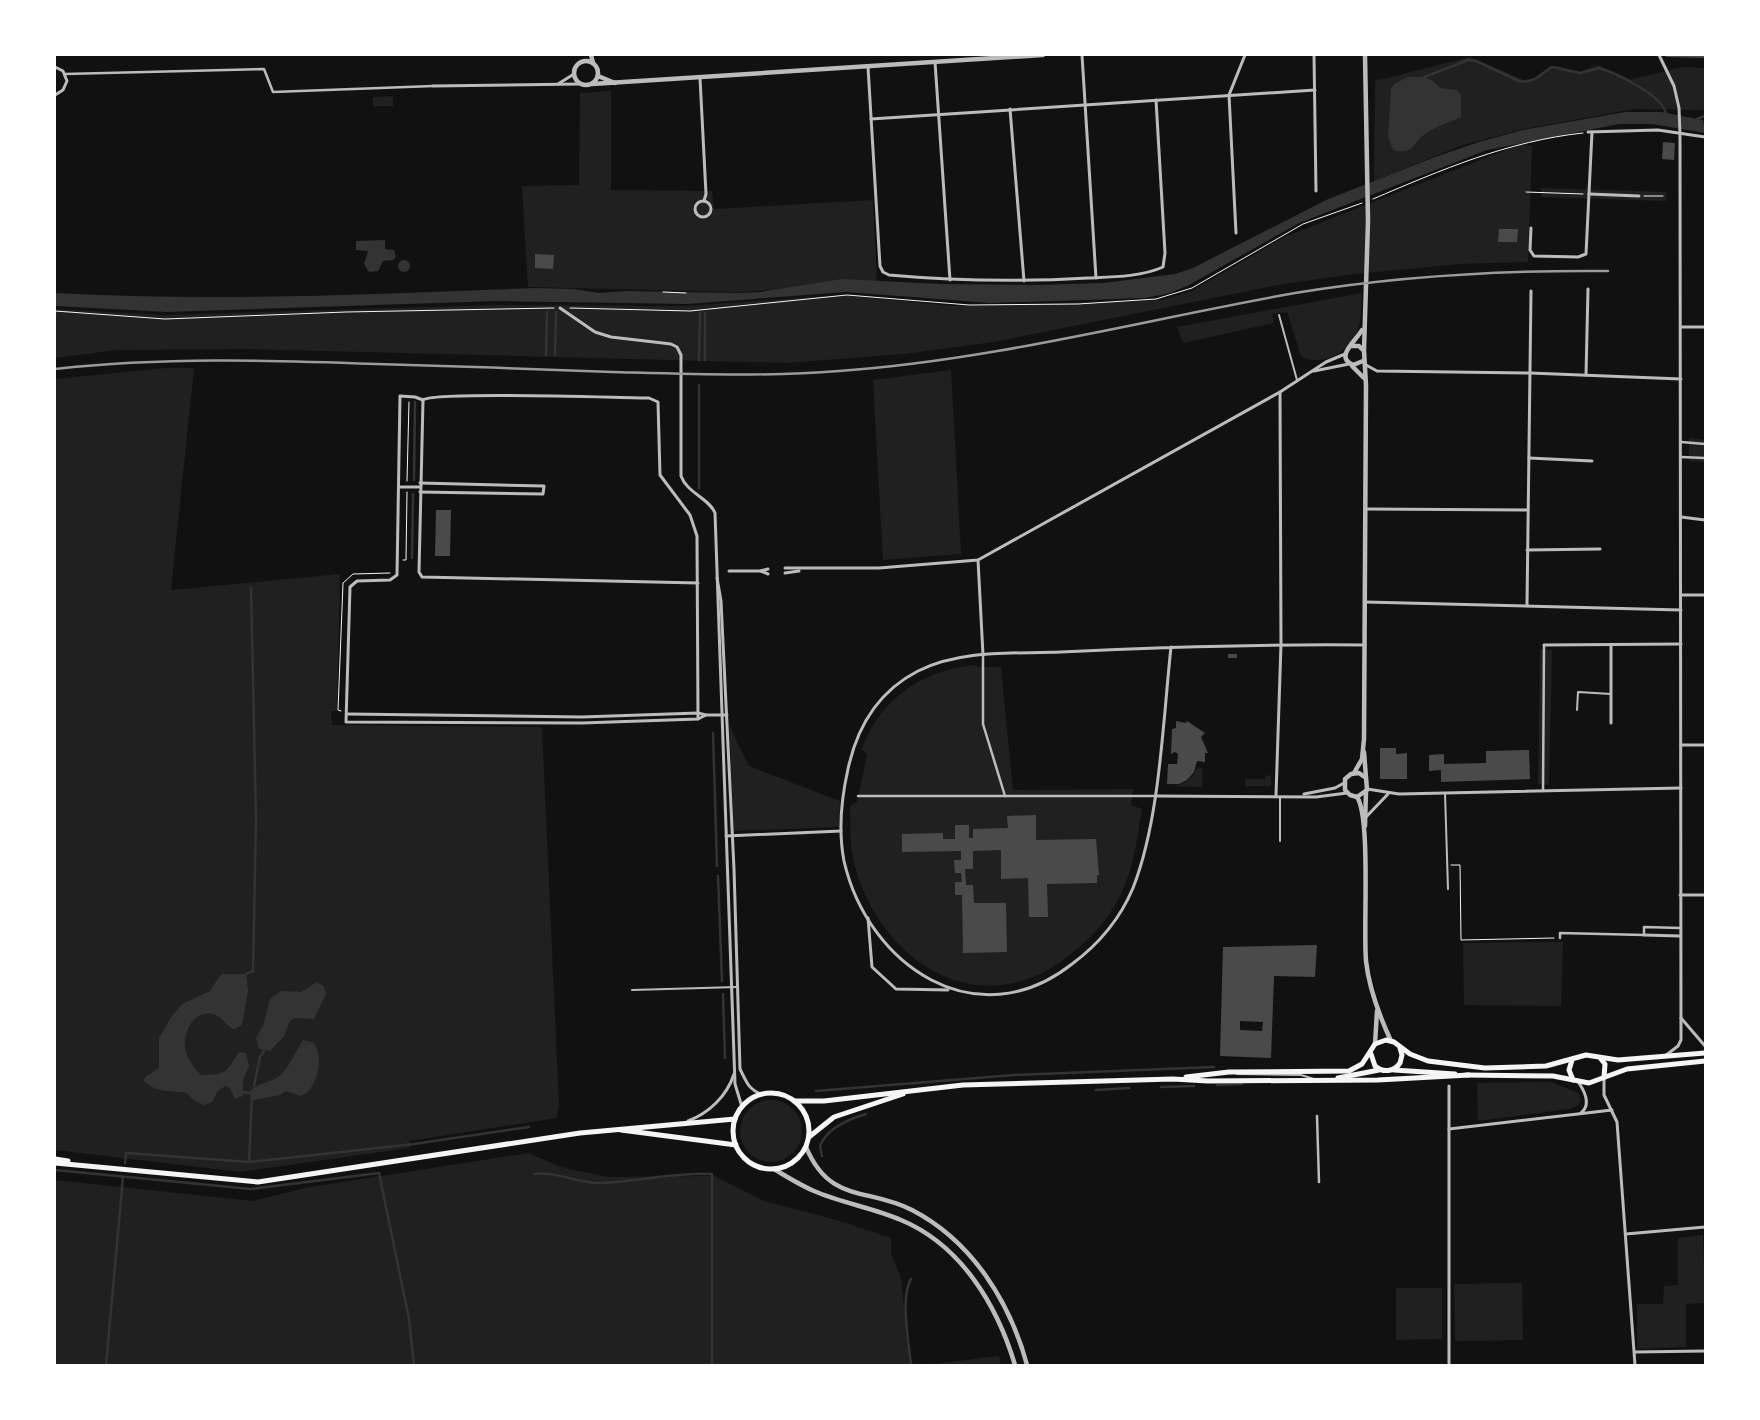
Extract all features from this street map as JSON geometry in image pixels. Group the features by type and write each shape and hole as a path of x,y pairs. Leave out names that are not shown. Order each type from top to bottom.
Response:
{"main road":[{"path":"1173,1079 1229,1072 1345,1071 1358,1067 1371,1054 1376,1044 1381,1041 1392,1041 1428,1061 1456,1066 1501,1068 1539,1067 1586,1055 1601,1059 1621,1060 1705,1053"},
{"path":"1394,1070 1401,1060 1400,1047"},
{"path":"1371,1054 1373,1064 1380,1070"},
{"path":"1601,1059 1605,1064 1604,1077"},
{"path":"1572,1060 1569,1070 1573,1080"},
{"path":"1326,1081 1380,1070 1394,1070 1468,1075 1544,1076 1573,1080 1580,1083 1596,1082 1604,1077 1630,1069 1705,1060"},
{"path":"795,1101 808,1120 809,1137 806,1147 791,1164 774,1169 760,1168 740,1154 733,1132 735,1119 742,1107 761,1094 781,1094 795,1101 824,1101 963,1085 1173,1079 1326,1081 1468,1075"},
{"path":"809,1137 824,1124 847,1112 916,1090"},
{"path":"55,1163 258,1182 611,1129 735,1119"},
{"path":"611,1129 736,1144"},
{"path":"55,1159 108,1168"}],"street":[{"path":"557,84 574,74 576,67 582,62 585,55"},
{"path":"591,55 593,63 597,67 598,76 592,84"},
{"path":"65,74 264,69 273,92 433,86 616,83 1043,55"},
{"path":"1082,55 1096,278"},
{"path":"1236,233 1230,96 1245,55"},
{"path":"1314,55 1316,191"},
{"path":"1364,55 1368,220 1367,300 1363,327 1366,509 1364,748 1367,790 1367,816 1364,832"},
{"path":"1659,55 1674,86 1679,108 1680,134 1681,1018 1680,1042 1664,1056"},
{"path":"582,62 593,63"},
{"path":"935,62 950,280"},
{"path":"55,63 56,67 65,74 67,82 65,88 55,95"},
{"path":"868,67 880,266 883,272 889,275 950,280 1024,281 1096,278 1143,272 1163,267 1165,253 1156,100"},
{"path":"574,74 580,84"},
{"path":"598,76 616,83"},
{"path":"700,78 706,194 704,201"},
{"path":"871,119 1315,90"},
{"path":"1010,109 1024,281"},
{"path":"1531,228 1530,250 1534,256 1576,258 1585,255 1588,248 1590,132 1647,130 1705,137"},
{"path":"1589,194 1639,196"},
{"path":"704,201 709,203 711,208 710,214 703,217 696,213 695,208 697,204 704,201"},
{"path":"1586,375 1588,289"},
{"path":"1527,606 1531,291"},
{"path":"560,308 595,332 611,337 671,344 677,347 681,355 680,473 689,489 710,506 715,513 735,1084 742,1107"},
{"path":"785,568 802,570 879,568 978,560 1280,392 1311,371 1345,354 1363,327"},
{"path":"1680,327 1705,327"},
{"path":"1351,346 1358,346 1364,351"},
{"path":"1345,354 1350,364 1365,380"},
{"path":"1363,360 1366,367 1377,371 1530,373 1680,379"},
{"path":"1311,371 1350,364 1358,365 1363,360"},
{"path":"1278,795 1281,644 1280,392"},
{"path":"698,719 698,583 694,525 688,513 661,478 659,471 658,403 651,398 430,397 423,400 415,396 400,396 397,574 390,580 358,581 352,583 350,589 346,722 582,723 698,719 706,715"},
{"path":"423,400 419,572 422,577 698,583"},
{"path":"1680,442 1705,444"},
{"path":"1680,457 1705,458"},
{"path":"1529,458 1592,461"},
{"path":"399,487 420,485 544,486 544,494 420,492"},
{"path":"1366,509 1527,510"},
{"path":"1680,517 1705,520"},
{"path":"1527,550 1600,549"},
{"path":"978,560 983,655 983,724 1005,796"},
{"path":"729,571 760,571 768,569"},
{"path":"785,574 802,570"},
{"path":"760,571 768,574"},
{"path":"716,574 721,600 727,715 739,987 740,1069 747,1085 752,1091 761,1094"},
{"path":"1681,595 1705,596"},
{"path":"1365,602 1681,610"},
{"path":"952,990 930,980 910,967 885,941 868,918 848,875 841,831 842,800 853,747 863,725 876,705 893,687 918,671 950,659 983,655 1171,647 1365,644"},
{"path":"1611,644 1611,723"},
{"path":"1543,791 1544,645 1681,644"},
{"path":"868,918 872,967 896,989 952,990 988,996 1024,991 1057,976 1092,948 1116,919 1134,886 1155,796 1171,647"},
{"path":"346,714 582,717 698,712 706,715 727,715"},
{"path":"1681,745 1705,745"},
{"path":"1301,795 1336,788 1344,783 1348,776 1354,773 1362,759 1364,748"},
{"path":"1354,773 1366,778"},
{"path":"1344,783 1347,793"},
{"path":"1357,797 1367,790 1388,794 1681,788"},
{"path":"858,796 1319,796 1347,793 1357,797 1361,806 1364,832 1366,959 1377,1010 1392,1041"},
{"path":"1367,816 1388,794"},
{"path":"726,836 841,831"},
{"path":"1680,895 1705,896"},
{"path":"1644,935 1644,927 1680,928"},
{"path":"1560,938 1560,934 1680,936"},
{"path":"1376,1044 1377,1010"},
{"path":"1681,1018 1705,1046"},
{"path":"683,1123 702,1116 712,1108 732,1081 735,1068"},
{"path":"1604,1077 1604,1095 1617,1125 1635,1365"},
{"path":"1580,1083 1587,1102 1586,1109 1580,1113"},
{"path":"1449,1086 1449,1365"},
{"path":"1449,1129 1612,1110"},
{"path":"1317,1116 1319,1182"},
{"path":"806,1147 815,1165 835,1186 910,1209 946,1234 965,1251 1000,1295 1016,1330 1027,1365"},
{"path":"774,1169 813,1191 903,1221 940,1244 976,1281 1007,1338 1015,1365"},
{"path":"1626,1234 1705,1227"},
{"path":"1635,1352 1705,1351"}],"lane":[{"path":"1279,315 1298,380"},
{"path":"1578,710 1578,692 1611,694"},
{"path":"1445,793 1448,889"},
{"path":"1278,795 1280,841"},
{"path":"632,990 739,987"},
{"path":"1229,1072 1252,1076 1304,1075 1316,1081"}],"path":[{"path":"55,311 165,320 346,312 560,308 690,310 847,295 969,305 1078,304 1156,299 1192,288 1303,224 1365,202 1442,168 1521,144 1590,132"},
{"path":"1526,192 1589,194"},
{"path":"1649,196 1663,196"},
{"path":"663,292 686,292"},
{"path":"346,714 338,710 342,588 346,579 356,574"},
{"path":"1447,865 1460,865 1461,940 1560,938"}],"shaded area":[{"path":"1470,57 1524,80 1535,78 1550,66 1558,66 1580,72 1598,65 1629,80 1682,67 1705,68 1705,110 1634,109 1524,129 1460,146 1374,181 1375,81"},
{"path":"1408,77 1423,77 1433,81 1440,88 1457,90 1461,95 1461,117 1429,131 1409,150 1393,150 1388,136 1391,89 1394,84"},
{"path":"611,91 611,190 712,191 714,209 873,200 877,285 738,292 528,287 522,186 579,185 580,93"},
{"path":"393,96 393,106 373,106 373,97"},
{"path":"1625,112 1661,112 1703,120 1705,133 1652,124 1619,124 1487,150 1299,223 1189,285 1170,293 1145,298 991,303 846,292 687,304 498,301 167,312 55,306 55,293 115,296 235,297 355,295 535,288 574,289 599,293 627,291 739,293 761,292 842,279 941,284 1038,285 1103,283 1175,274 1193,268 1326,200 1435,157 1479,142 1523,130"},
{"path":"1521,144 1532,146 1528,262 1460,264 1355,274 1283,284 994,342 904,354 787,363 249,349 117,350 55,358 55,309 164,315 497,305 687,306 841,295 953,306 1162,300 1192,291 1284,237"},
{"path":"1541,188 1666,192 1666,201 1541,197"},
{"path":"385,240 385,249 394,250 396,257 393,260 383,261 378,271 369,272 364,264 368,251 356,250 356,241"},
{"path":"404,260 410,266 404,272 398,266"},
{"path":"1362,293 1360,320 1355,337 1343,350 1327,359 1309,359 1301,356 1287,312 1272,314 1274,323 1183,343 1177,327"},
{"path":"166,368 194,368 171,590 340,574 337,711 331,711 332,725 542,727 559,1106 557,1118 410,1141 409,1148 240,1172 55,1150 55,379"},
{"path":"951,370 961,554 883,560 873,380"},
{"path":"1689,438 1705,440 1705,462 1689,461"},
{"path":"1540,649 1552,650 1549,785 1538,784"},
{"path":"975,665 978,667 1001,667 1013,790 1133,789 1131,805 1142,809 1129,874 1121,894 1104,921 1083,944 1067,957 1034,977 1001,985 969,984 938,974 911,956 887,931 868,901 855,867 851,844 850,806 857,802 867,755 862,749 880,715 905,690 921,681 938,673"},
{"path":"729,725 749,766 840,801 839,827 734,831"},
{"path":"1197,768 1202,768 1202,787 1167,786 1177,785 1189,780"},
{"path":"1271,775 1271,786 1245,786 1245,779 1265,779 1266,776"},
{"path":"1563,942 1561,1006 1464,1005 1463,943"},
{"path":"223,974 246,974 248,991 242,1025 234,1029 216,1015 205,1014 199,1016 194,1020 187,1032 185,1046 190,1061 201,1075 221,1073 228,1068 239,1052 246,1053 249,1066 243,1080 243,1096 235,1099 230,1088 225,1086 218,1091 212,1102 204,1105 192,1099 187,1093 160,1090 149,1085 144,1081 145,1077 159,1068 159,1038 171,1017 182,1004 210,991"},
{"path":"317,982 324,987 326,994 314,1019 294,1018 290,1021 284,1036 270,1051 259,1049 256,1038 263,1026 270,999 281,991 301,992"},
{"path":"303,1040 314,1043 319,1056 318,1072 312,1087 301,1096 286,1091 280,1095 254,1100 249,1093 252,1089 279,1076 289,1064"},
{"path":"1552,1082 1578,1093 1581,1099 1579,1105 1569,1109 1478,1121 1477,1083"},
{"path":"771,1100 783,1103 793,1109 799,1119 802,1131 799,1143 793,1153 783,1159 771,1162 759,1159 749,1153 743,1143 740,1131 743,1119 749,1109 759,1103"},
{"path":"528,1153 564,1168 609,1177 714,1176 764,1201 840,1221 891,1238 891,1253 901,1279 911,1365 55,1365 55,1180 253,1201 305,1188"},
{"path":"1703,1235 1705,1303 1686,1304 1686,1347 1637,1349 1637,1304 1663,1304 1664,1286 1678,1285 1678,1238"},
{"path":"1522,1283 1523,1340 1455,1341 1454,1284"},
{"path":"1396,1288 1442,1288 1442,1339 1396,1340"},
{"path":"999,1356 1001,1365 926,1365"}],"building":[{"path":"1665,55 1705,55 1705,58 1666,57"},
{"path":"1663,142 1675,143 1674,160 1662,159"},
{"path":"1499,229 1518,229 1517,242 1498,242"},
{"path":"535,254 554,255 553,269 535,268"},
{"path":"436,510 451,510 450,556 435,556"},
{"path":"1228,654 1237,654 1237,658 1228,658"},
{"path":"1176,721 1186,723 1187,721 1205,733 1201,737 1208,753 1205,753 1205,762 1197,761 1194,772 1187,780 1179,784 1167,784 1168,764 1177,764 1178,754 1175,752 1171,754 1172,729 1176,728"},
{"path":"1380,748 1396,748 1396,754 1407,753 1407,779 1380,779"},
{"path":"1529,750 1530,779 1441,782 1441,770 1429,771 1429,755 1444,754 1444,764 1486,763 1486,751"},
{"path":"1036,815 1036,840 1096,839 1099,875 1097,875 1097,883 1047,884 1048,917 1029,917 1028,878 1001,879 1001,850 973,851 973,869 965,869 966,885 973,885 974,903 1006,903 1007,952 963,953 962,895 955,895 955,882 962,882 961,873 955,873 954,860 961,860 961,851 902,852 902,834 943,833 943,839 955,839 955,825 969,825 969,838 973,838 973,829 1008,828 1007,816"},
{"path":"1317,945 1315,977 1274,976 1271,1058 1220,1056 1223,947","holes":["1240,1021 1263,1022 1262,1031 1240,1030"]}],"waterway":[{"path":"1422,78 1468,60 1476,61 1524,82 1537,78 1552,67 1580,73 1599,68 1627,80 1649,93 1658,100 1664,108 1666,115"},
{"path":"1697,119 1705,116"},
{"path":"546,355 547,312"},
{"path":"555,355 556,312"},
{"path":"699,360 700,313"},
{"path":"705,313 705,360"},
{"path":"699,385 699,488"},
{"path":"414,480 415,402"},
{"path":"412,558 413,494"},
{"path":"246,974 253,971 256,819 251,588"},
{"path":"713,733 717,866"},
{"path":"718,876 722,981"},
{"path":"723,994 725,1058"},
{"path":"254,1086 260,1057 264,1051"},
{"path":"816,1091 1014,1075 1214,1067"},
{"path":"1217,1085 1242,1084"},
{"path":"1161,1087 1194,1086"},
{"path":"1096,1090 1129,1088"},
{"path":"244,1092 249,1093"},
{"path":"125,1163 126,1153 249,1162 252,1096"},
{"path":"822,1156 820,1146 833,1129 866,1114"},
{"path":"249,1162 414,1144 529,1127"},
{"path":"55,1170 251,1189 379,1173 409,1319 414,1365"},
{"path":"535,1174 551,1174 599,1183 684,1174 712,1174 712,1365"},
{"path":"106,1365 123,1177"},
{"path":"911,1279 906,1297 906,1308 911,1365"}],"railway":[{"path":"55,369 175,361 256,361 669,374 811,373 897,366 1011,349 1295,293 1373,282 1490,273 1608,271"}]}
